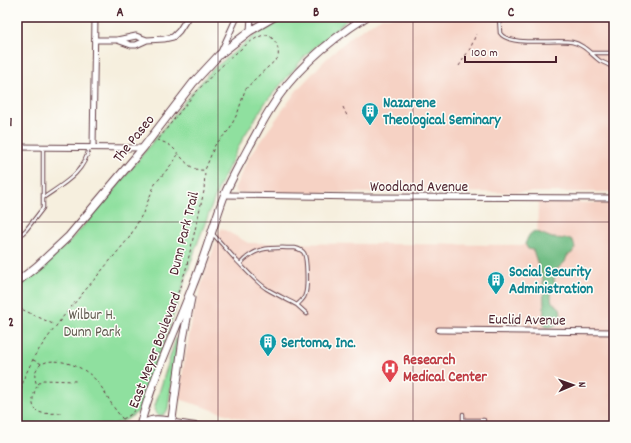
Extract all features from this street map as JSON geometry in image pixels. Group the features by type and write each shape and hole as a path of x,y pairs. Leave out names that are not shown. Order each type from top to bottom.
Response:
{"main road":[{"name":"The Paseo","path":"17,282 37,266 69,236 143,148 155,139 193,83 219,55 250,31 274,17"},
{"name":"East Meyer Boulevard","path":"141,426 149,396 172,334 194,284 225,195 239,165 271,107 298,72 327,46 353,25 366,17"},
{"name":"East Meyer Boulevard","path":"171,424 183,339 194,284"},
{"path":"141,426 153,420 171,424"}],"street":[{"path":"91,148 95,17"},
{"path":"117,40 131,45 136,45 147,40 173,37 188,17"},
{"path":"219,55 238,17"},
{"path":"250,31 251,17"},
{"path":"95,40 117,40 136,36 147,40"},
{"path":"17,147 143,148"},
{"name":"Woodland Avenue","path":"225,195 614,198"},
{"name":"Euclid Avenue","path":"439,330 614,332"}],"lane":[{"path":"499,17 500,33 506,38 516,41 572,42 582,45 589,53 614,68"},
{"path":"589,53 614,53"},
{"path":"17,238 26,230 43,208 43,147"},
{"path":"43,198 75,175 86,161 91,148"},
{"path":"212,233 240,264 267,289 298,306 307,314"},
{"path":"240,264 249,255 264,249 295,248 303,251 306,259 306,294 298,306"},
{"path":"463,426 464,414"},
{"path":"463,420 484,420"},
{"path":"171,424 208,426"}],"path":[{"path":"459,66 471,47 476,34"},
{"name":"Dunn Park Trail","path":"154,363 186,269 204,191 205,170 215,145 229,130 238,112 245,90 278,58 278,47 275,40 270,36 265,35 255,39 239,51 198,90 155,139 173,147 178,154 195,170 205,170"},
{"path":"343,107 348,118"},
{"path":"17,407 24,378 32,360 56,325 90,282 128,238 143,213 156,184 178,154"},
{"path":"17,307 56,325"},
{"path":"32,360 42,364"},
{"path":"37,385 34,378 35,372 42,364 48,361 74,365 86,371 94,378 123,418 124,426"},
{"path":"62,413 42,413 36,408 32,397 37,385 43,380 76,381"},
{"path":"123,418 130,415 141,402"}],"shaded area":[{"name":"Nazarene Theological Seminary","path":"382,17 614,17 614,192 236,193 234,189 249,157 297,90 325,60 352,36"},
{"path":"538,202 614,203 614,426 263,426 179,399 185,356 194,311 204,276 221,228 248,243 537,245"}],"green space":[{"name":"Wilbur H. Dunn Park","path":"285,17 350,17 306,55 265,103 243,138 219,187 196,247 145,401 139,411 126,420 112,425 17,426 17,289 68,243 108,198 189,96 213,69 258,33"},
{"path":"535,231 552,238 571,239 575,248 572,253 567,256 565,262 555,271 554,281 556,285 551,293 551,297 552,302 560,308 561,316 556,325 549,327 545,327 543,322 543,280 533,250 528,249 525,244 530,235"},
{"path":"176,338 178,339 168,408 164,414 158,415 154,409"}],"place":[{"name":"Nazarene Theological Seminary","path":"370,126"},
{"name":"Social Security Administration","path":"496,295"},
{"name":"Sertoma, Inc.","path":"268,357"},
{"name":"Research Medical Center","path":"390,383"}]}
